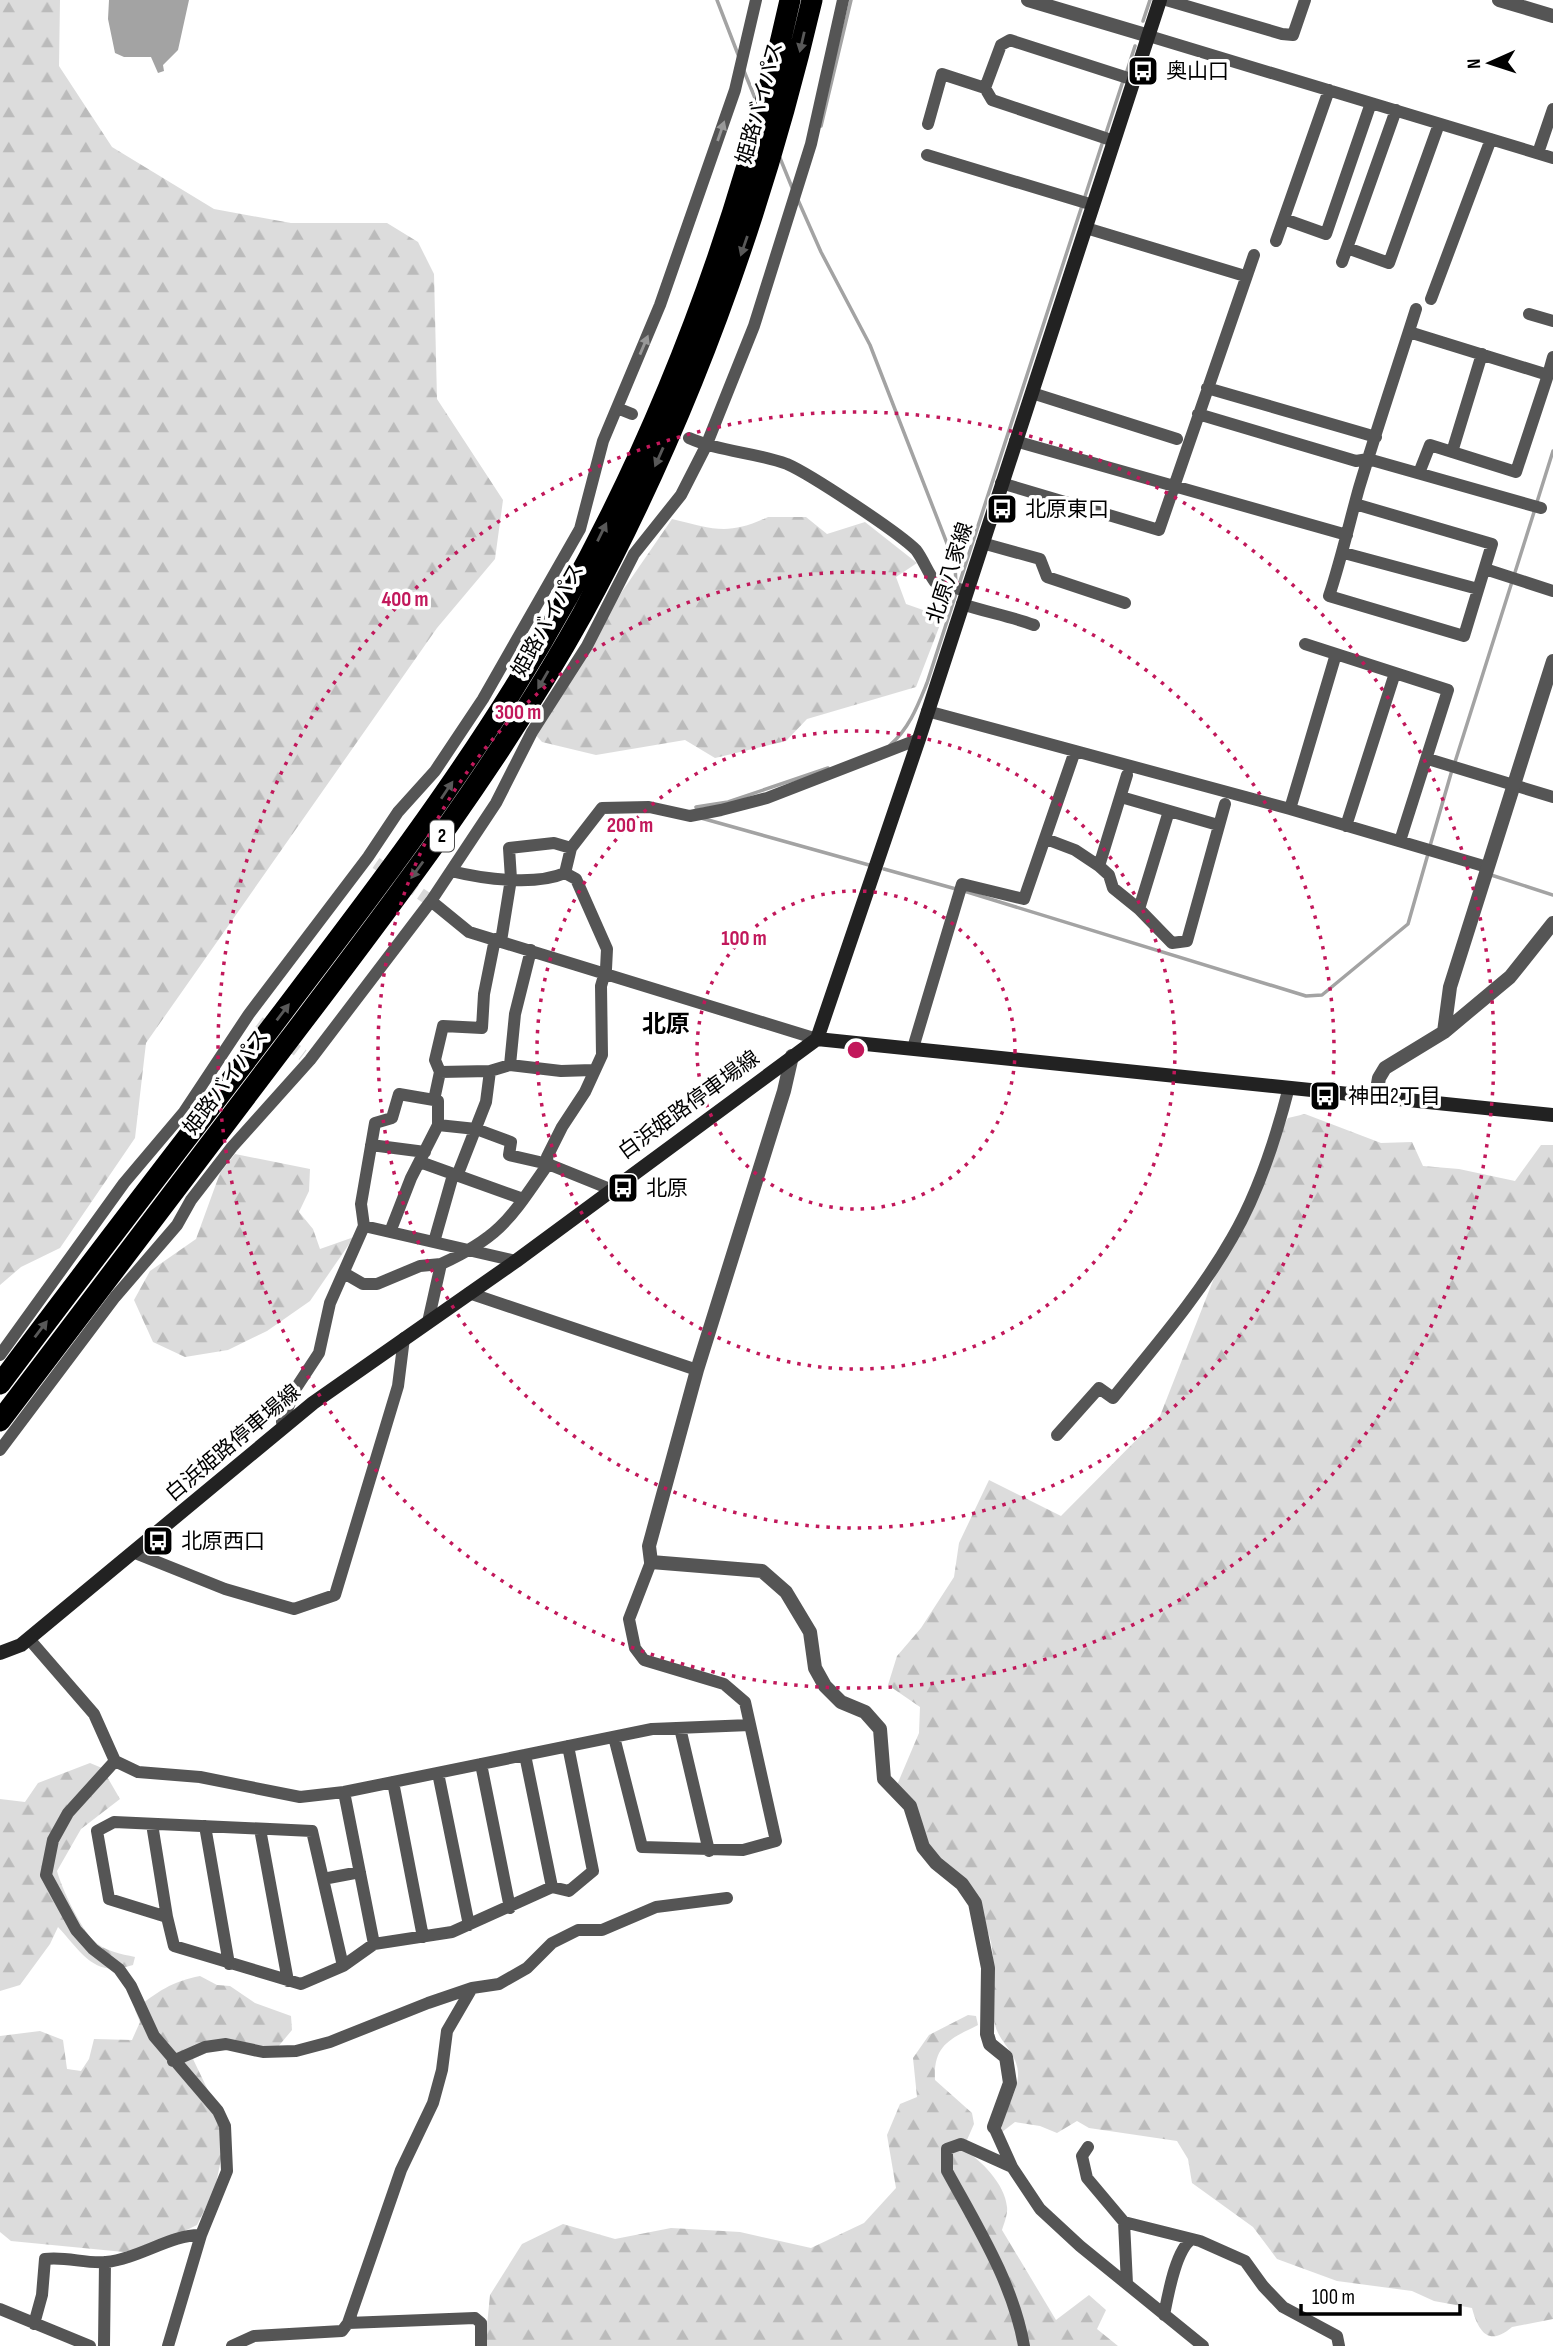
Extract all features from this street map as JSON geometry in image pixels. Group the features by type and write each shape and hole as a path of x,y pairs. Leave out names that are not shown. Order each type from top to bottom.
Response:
{"highway":[{"name":"姫路バイパス","path":"782,81 790,0"},
{"name":"姫路バイパス","path":"0,1421 431,851 533,697 582,614 654,470 717,321 782,81 812,0"},
{"name":"姫路バイパス","path":"0,1384 428,819 516,685 597,542 666,394 754,178"}],"main road":[{"name":"北原八家線","path":"817,1039 919,739 1086,228 1114,141 1127,78 1149,36 1160,0"},
{"path":"817,1039 1553,1115"},
{"name":"白浜姫路停車場線","path":"0,1653 29,1639 313,1403 516,1261 610,1189 817,1039"}],"street":[{"path":"0,1355 124,1183 184,1112 372,860 398,812 435,771 483,699 580,529 603,441 660,305 735,90 756,0"},
{"path":"0,1450 115,1297 177,1226 191,1200 232,1147 431,901 496,803 532,732 587,646 634,554 681,495 706,446 754,326 811,144 843,0"},
{"path":"1028,0 1553,158"},
{"path":"1166,0 1282,34 1293,34 1305,0"},
{"path":"1508,1 1553,16"},
{"path":"985,88 1001,45 1010,40 1127,78"},
{"path":"928,124 942,74 985,88 992,100 1114,141"},
{"path":"1276,241 1329,90"},
{"path":"1284,219 1326,234 1371,103"},
{"path":"1538,153 1553,109"},
{"path":"1342,262 1396,110"},
{"path":"1347,248 1389,263 1439,124"},
{"path":"1431,299 1490,139"},
{"path":"927,155 1093,205"},
{"path":"1086,228 1245,276"},
{"path":"1002,484 1159,530 1254,256"},
{"path":"1355,503 1492,544 1464,636 1329,596 1344,553 1355,503 1368,458 1416,309"},
{"path":"1529,314 1553,321"},
{"path":"1409,332 1548,375"},
{"path":"1452,452 1482,354"},
{"path":"1419,473 1430,445 1516,472 1553,358"},
{"path":"1207,388 1376,438"},
{"path":"1032,393 1177,439"},
{"path":"617,408 632,414"},
{"path":"1198,414 1356,461 1368,458 1541,508"},
{"path":"689,438 706,446 748,453 789,465 897,535 917,552 935,582 951,587 987,612 997,611 1034,625"},
{"path":"1015,441 1347,536"},
{"path":"982,543 1040,559 1047,577 1125,603"},
{"path":"1344,553 1479,589"},
{"path":"1485,569 1553,591"},
{"path":"531,613 587,646"},
{"path":"1305,644 1448,690 1400,841"},
{"path":"1290,809 1336,654"},
{"path":"1444,1032 1450,987 1553,661"},
{"path":"1346,826 1395,673"},
{"path":"927,711 1290,809 1486,867"},
{"path":"565,873 571,848 602,808 649,807 690,816 722,810 767,798 919,739"},
{"path":"913,1048 962,884 1024,899 1075,751"},
{"path":"1428,759 1553,797"},
{"path":"1099,866 1127,775"},
{"path":"1121,797 1218,825"},
{"path":"1046,839 1075,850 1099,866 1109,875 1112,888 1139,909 1172,943 1187,941 1224,804"},
{"path":"1139,909 1169,811"},
{"path":"434,1100 440,1072 435,1060 443,1026 482,1028 484,994 511,879 509,848 554,843 571,848"},
{"path":"451,871 487,880 549,880 565,873"},
{"path":"344,1273 363,1284 377,1284 420,1266 441,1264 470,1250 495,1234 548,1164 547,1157 562,1127 586,1092 593,1070 602,1055 601,986 607,948 576,879 565,873"},
{"path":"431,901 469,932 817,1039"},
{"path":"1376,1095 1379,1078 1385,1068 1444,1032 1510,976 1553,923"},
{"path":"510,1065 515,1014 531,950"},
{"path":"614,1737 642,1847 743,1850 776,1841 745,1702 724,1684 644,1660 635,1648 629,1619 651,1562 649,1546 697,1370 780,1104 792,1056"},
{"path":"440,1072 490,1071 510,1065 561,1071 593,1070"},
{"path":"433,1242 455,1176 486,1102 490,1071"},
{"path":"1057,1435 1099,1388 1113,1398 1194,1297 1233,1236 1276,1139 1289,1087"},
{"path":"285,1426 282,1422 296,1388 319,1353 330,1303 364,1226 361,1204 375,1123 392,1118 399,1094 438,1101 438,1125 390,1232"},
{"path":"438,1125 476,1129 511,1142 509,1155 548,1164 610,1189"},
{"path":"371,1145 422,1157 455,1176 523,1199"},
{"path":"124,1183 177,1226"},
{"path":"364,1226 516,1261"},
{"path":"428,1322 441,1264"},
{"path":"469,1293 697,1370"},
{"path":"135,1553 225,1589 294,1609 335,1595 398,1386 404,1338"},
{"path":"651,1562 762,1570 786,1592 810,1632 815,1668 825,1686 841,1702 866,1712 880,1729 884,1779 910,1806 923,1847 936,1863 962,1884 975,1903 988,1969 986,2034 990,2044 1006,2057 1010,2082 995,2127 1012,2167 1040,2209 1203,2346"},
{"path":"29,1639 94,1714 115,1761 138,1772 200,1777 300,1797 344,1792 652,1729 750,1725"},
{"path":"680,1728 709,1851"},
{"path":"152,1824 174,1946 301,1984 343,1966 374,1944 452,1932 510,1909 552,1887 569,1891 593,1871 568,1746"},
{"path":"524,1755 552,1887"},
{"path":"115,1761 68,1813 53,1839 46,1875 76,1930 93,1949 119,1969 131,1986 154,2036 218,2111 225,2126 228,2171 201,2235 168,2346"},
{"path":"481,1764 510,1909"},
{"path":"438,1773 470,1925"},
{"path":"393,1782 423,1937"},
{"path":"344,1792 374,1944"},
{"path":"167,1917 109,1899 97,1831 114,1822 312,1831 343,1966"},
{"path":"205,1826 229,1964"},
{"path":"260,1829 288,1981"},
{"path":"323,1879 360,1872"},
{"path":"173,2061 205,2047 226,2044 263,2052 296,2051 331,2042 472,1988 499,1984 527,1968 552,1943 578,1930 602,1930 656,1907 727,1898"},
{"path":"232,2346 254,2336 342,2331 348,2323 401,2169 433,2103 442,2070 447,2031 472,1988"},
{"path":"1012,2167 961,2144 947,2149 945,2157 947,2171 993,2256 1020,2324 1024,2346"},
{"path":"1088,2147 1082,2156 1087,2178 1124,2222 1192,2239 1245,2260 1262,2287 1283,2307 1337,2336 1339,2346"},
{"path":"1124,2222 1127,2284"},
{"path":"34,2324 42,2295 45,2259 105,2262 148,2252 192,2234 201,2235"},
{"path":"1164,2315 1169,2288 1184,2244 1192,2239"},
{"path":"104,2346 105,2262"},
{"path":"0,2309 84,2345"},
{"path":"348,2323 475,2318 481,2323 481,2346"}],"green space":[{"path":"0,0 60,0 59,66 112,147 214,209 291,223 387,223 418,242 434,274 437,399 503,500 495,559 437,628 146,1043 135,1138 60,1248 21,1267 0,1285"},
{"path":"768,517 806,517 827,534 865,522 917,563 896,577 906,604 943,617 916,687 807,719 786,741 715,758 685,740 596,755 542,742 535,734 619,596 672,519 699,526 731,529"},
{"path":"1305,1114 1381,1143 1412,1142 1423,1166 1459,1169 1515,1181 1541,1145 1553,1145 1553,2319 1512,2327 1497,2336 1486,2334 1482,2330 1472,2308 1434,2301 1412,2291 1337,2281 1277,2259 1253,2227 1192,2183 1188,2159 1177,2141 1089,2128 1077,2121 1057,2133 1040,2126 1015,2122 1002,2132 1004,2118 1017,2084 1018,2068 995,2025 992,2003 993,1958 989,1935 970,1902 928,1847 897,1785 919,1733 920,1707 888,1685 897,1656 921,1628 954,1577 959,1543 989,1480 1061,1516 1160,1416 1216,1273 1276,1138 1288,1118"},
{"path":"235,1154 310,1169 309,1191 299,1212 313,1229 320,1249 354,1237 310,1301 267,1331 228,1350 185,1357 153,1342 134,1300 150,1271 196,1239 220,1173"},
{"path":"90,1763 102,1768 120,1799 81,1829 57,1871 72,1907 88,1935 107,1949 135,1957 133,1965 120,1968 99,1966 82,1954 58,1927 50,1944 20,1985 0,1991 0,1799 25,1802 38,1783"},
{"path":"200,1976 217,1985 230,1986 255,2003 291,2016 292,2030 277,2048 228,2043 193,2059 216,2107 224,2144 215,2189 197,2225 158,2244 124,2252 11,2241 0,2232 0,2036 40,2031 63,2040 67,2069 81,2071 89,2059 94,2039 132,2040 140,2022 135,2010 165,1988"},
{"path":"968,2015 976,2016 978,2025 945,2045 940,2051 935,2068 935,2080 972,2113 974,2124 963,2149 984,2166 1002,2190 1007,2210 1002,2230 1056,2320 1089,2295 1106,2310 1097,2329 1118,2346 485,2346 490,2295 522,2244 563,2224 615,2239 671,2228 740,2232 811,2248 864,2223 896,2188 887,2135 900,2104 917,2097 913,2058 929,2035"}],"shaded area":[{"path":"109,0 189,0 178,50 163,65 164,71 158,73 151,57 124,57 115,53 108,19"}],"waterway":[{"path":"717,0 739,57"},
{"path":"821,126 851,0"},
{"path":"1143,21 1150,0"},
{"path":"1126,74 1135,46"},
{"path":"744,71 757,103"},
{"path":"1106,133 1123,81"},
{"path":"890,745 908,724 927,683 1103,141"},
{"path":"780,158 793,190"},
{"path":"798,200 821,252 870,345 955,564 956,586"},
{"path":"1537,502 1553,451"},
{"path":"1455,762 1535,509"},
{"path":"698,812 696,807 728,802 828,768"},
{"path":"1430,846 1452,770"},
{"path":"701,818 869,865"},
{"path":"964,891 1306,996 1322,995 1408,924 1428,854"},
{"path":"884,869 956,889"},
{"path":"1488,874 1553,895"}],"tunnel":[{"path":"376,863 431,901"},
{"path":"259,1022 303,1055"}],"place":[{"name":"奥山口","path":"1143,71"},
{"name":"北原東口","path":"1002,509"},
{"name":"神田2丁目","path":"1325,1096"},
{"name":"北原","path":"623,1188"},
{"name":"北原西口","path":"158,1541"}],"district":[{"name":"北原","path":"666,1024"}]}
